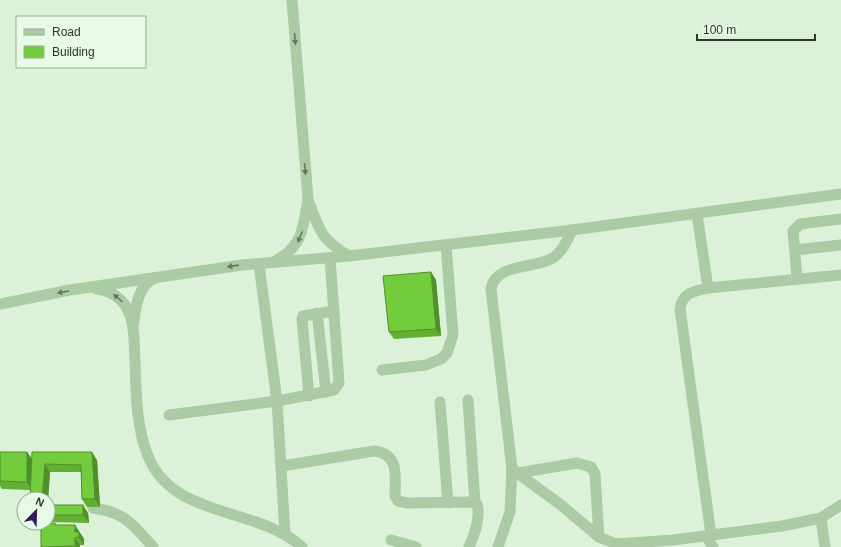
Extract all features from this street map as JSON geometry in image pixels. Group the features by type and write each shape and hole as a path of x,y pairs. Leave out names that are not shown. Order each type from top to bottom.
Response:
{"lane":[{"path":"271,263 289,253 296,245 304,226 308,199 292,0"},
{"path":"0,304 163,276 572,230 841,194"},
{"path":"308,199 322,233 328,243 349,256"},
{"path":"697,214 708,288"},
{"path":"797,279 793,231 795,227 800,224 841,219"},
{"path":"498,547 510,512 515,471 491,289 492,282 498,274 552,258 564,247 572,230"},
{"path":"382,370 426,365 441,359 447,353 453,335 446,244"},
{"path":"795,250 841,245"},
{"path":"169,415 277,401 334,390 339,383 330,258"},
{"path":"259,264 277,401 285,534"},
{"path":"713,547 709,536 680,309 681,302 684,296 698,290 708,288 841,275"},
{"path":"133,328 137,304 145,286 152,279 163,276"},
{"path":"88,288 104,289 114,294 123,302 130,314 133,328 136,391 142,434 147,454 154,470 163,481 188,498 254,521 285,534 302,547"},
{"path":"309,396 302,319 303,316 334,311"},
{"path":"317,313 326,392"},
{"path":"468,400 475,503 478,511 475,534 469,547"},
{"path":"440,402 448,503"},
{"path":"282,466 374,451 382,452 388,454 393,460 395,496 398,501 408,503 475,503"},
{"path":"515,471 577,463 591,467 595,474 604,542"},
{"path":"515,471 561,505 604,542 626,543 709,536 782,526 822,518 841,505"},
{"path":"93,508 110,510 120,514 153,547"},
{"path":"822,518 825,547"},
{"path":"391,540 416,547"}],"building":[{"path":"431,272 436,329 389,332 383,276"},
{"path":"0,452 27,452 27,482 0,481"},
{"path":"32,452 92,452 95,499 82,499 81,465 45,464 43,491 30,491"},
{"path":"56,505 83,505 83,515 56,515"},
{"path":"56,525 75,525 75,532 79,532 79,537 75,538 75,546 41,547 41,531 56,531"}]}
